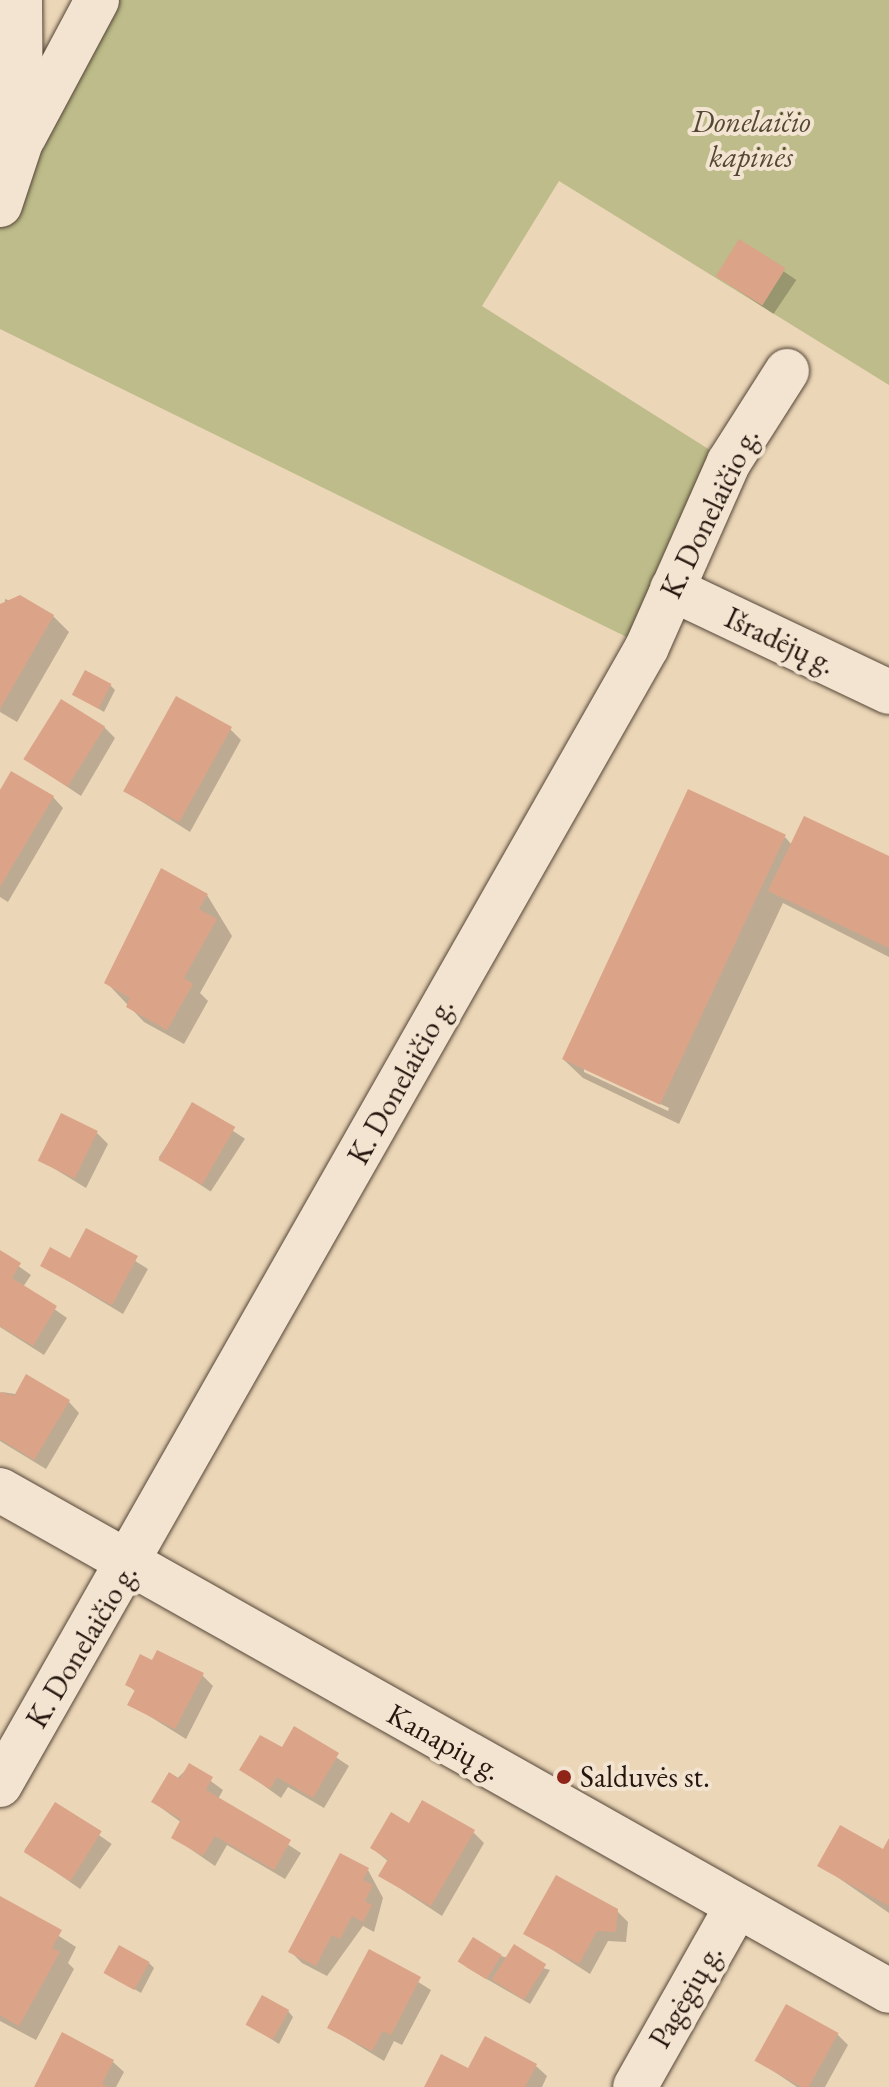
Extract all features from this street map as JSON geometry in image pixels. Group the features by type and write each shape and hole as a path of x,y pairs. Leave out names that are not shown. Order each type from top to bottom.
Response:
{"street":[{"path":"20,0 21,142"},
{"path":"0,205 21,142 97,0"},
{"name":"K. Donelaičio g.","path":"0,1785 129,1568 647,647 729,462 787,371"},
{"name":"Išradėjų g.","path":"672,589 889,692"},
{"name":"Kanapių g.","path":"0,1490 129,1568 889,1991"},
{"name":"Pagėgių g.","path":"635,2087 737,1906"}],"green space":[{"name":"Donelaičio kapinės","path":"0,0 21,140 91,0 889,0 889,385 559,181 482,306 729,462 647,647 0,329"}],"building":[{"path":"739,239 786,268 762,305 716,276"},
{"path":"20,595 54,615 0,709 0,604"},
{"path":"85,670 111,684 98,709 72,695"},
{"path":"176,696 232,727 179,822 123,791"},
{"path":"61,699 105,727 67,787 23,759"},
{"path":"11,771 54,796 0,887 0,790"},
{"path":"688,789 786,835 660,1105 562,1059"},
{"path":"804,816 889,856 889,948 768,891"},
{"path":"161,868 208,894 199,909 217,919 184,978 193,984 167,1030 126,1007 130,998 104,983"},
{"path":"192,1102 235,1127 202,1185 158,1160"},
{"path":"61,1113 98,1131 75,1179 38,1161"},
{"path":"86,1228 138,1256 112,1305 40,1266 50,1247 70,1258"},
{"path":"0,1250 21,1263 12,1278 57,1306 33,1346 0,1326"},
{"path":"26,1374 70,1400 34,1460 0,1439 0,1392 14,1396"},
{"path":"157,1650 204,1673 175,1729 127,1705 135,1690 125,1685 140,1654 152,1660"},
{"path":"294,1726 339,1753 313,1798 277,1777 270,1789 239,1770 260,1735 282,1747"},
{"path":"189,1763 213,1777 206,1790 291,1840 274,1870 215,1836 203,1856 171,1838 181,1819 151,1802 169,1772 180,1779"},
{"path":"422,1800 475,1830 431,1906 378,1876 388,1859 370,1848 391,1812 409,1823"},
{"path":"55,1802 102,1831 70,1881 24,1852"},
{"path":"840,1825 883,1849 889,1838 889,1906 817,1866"},
{"path":"340,1853 369,1868 363,1880 373,1885 365,1901 372,1905 363,1922 352,1916 340,1939 332,1935 316,1966 288,1952"},
{"path":"556,1875 618,1909 616,1932 597,1931 579,1964 523,1934"},
{"path":"0,1896 62,1930 52,1948 60,1952 19,2026 0,2015"},
{"path":"473,1937 502,1955 486,1980 458,1962"},
{"path":"514,1944 546,1964 524,2000 492,1980"},
{"path":"119,1945 150,1962 134,1990 103,1973"},
{"path":"369,1949 421,1977 391,2035 383,2031 372,2051 327,2028"},
{"path":"262,1995 289,2010 273,2040 246,2025"},
{"path":"786,2004 838,2033 809,2087 802,2087 754,2061"},
{"path":"62,2032 114,2060 102,2084 108,2087 34,2087"},
{"path":"485,2036 537,2064 525,2087 424,2087 441,2054 468,2068"}],"place":[{"name":"Salduvės st.","path":"564,1777"}]}
